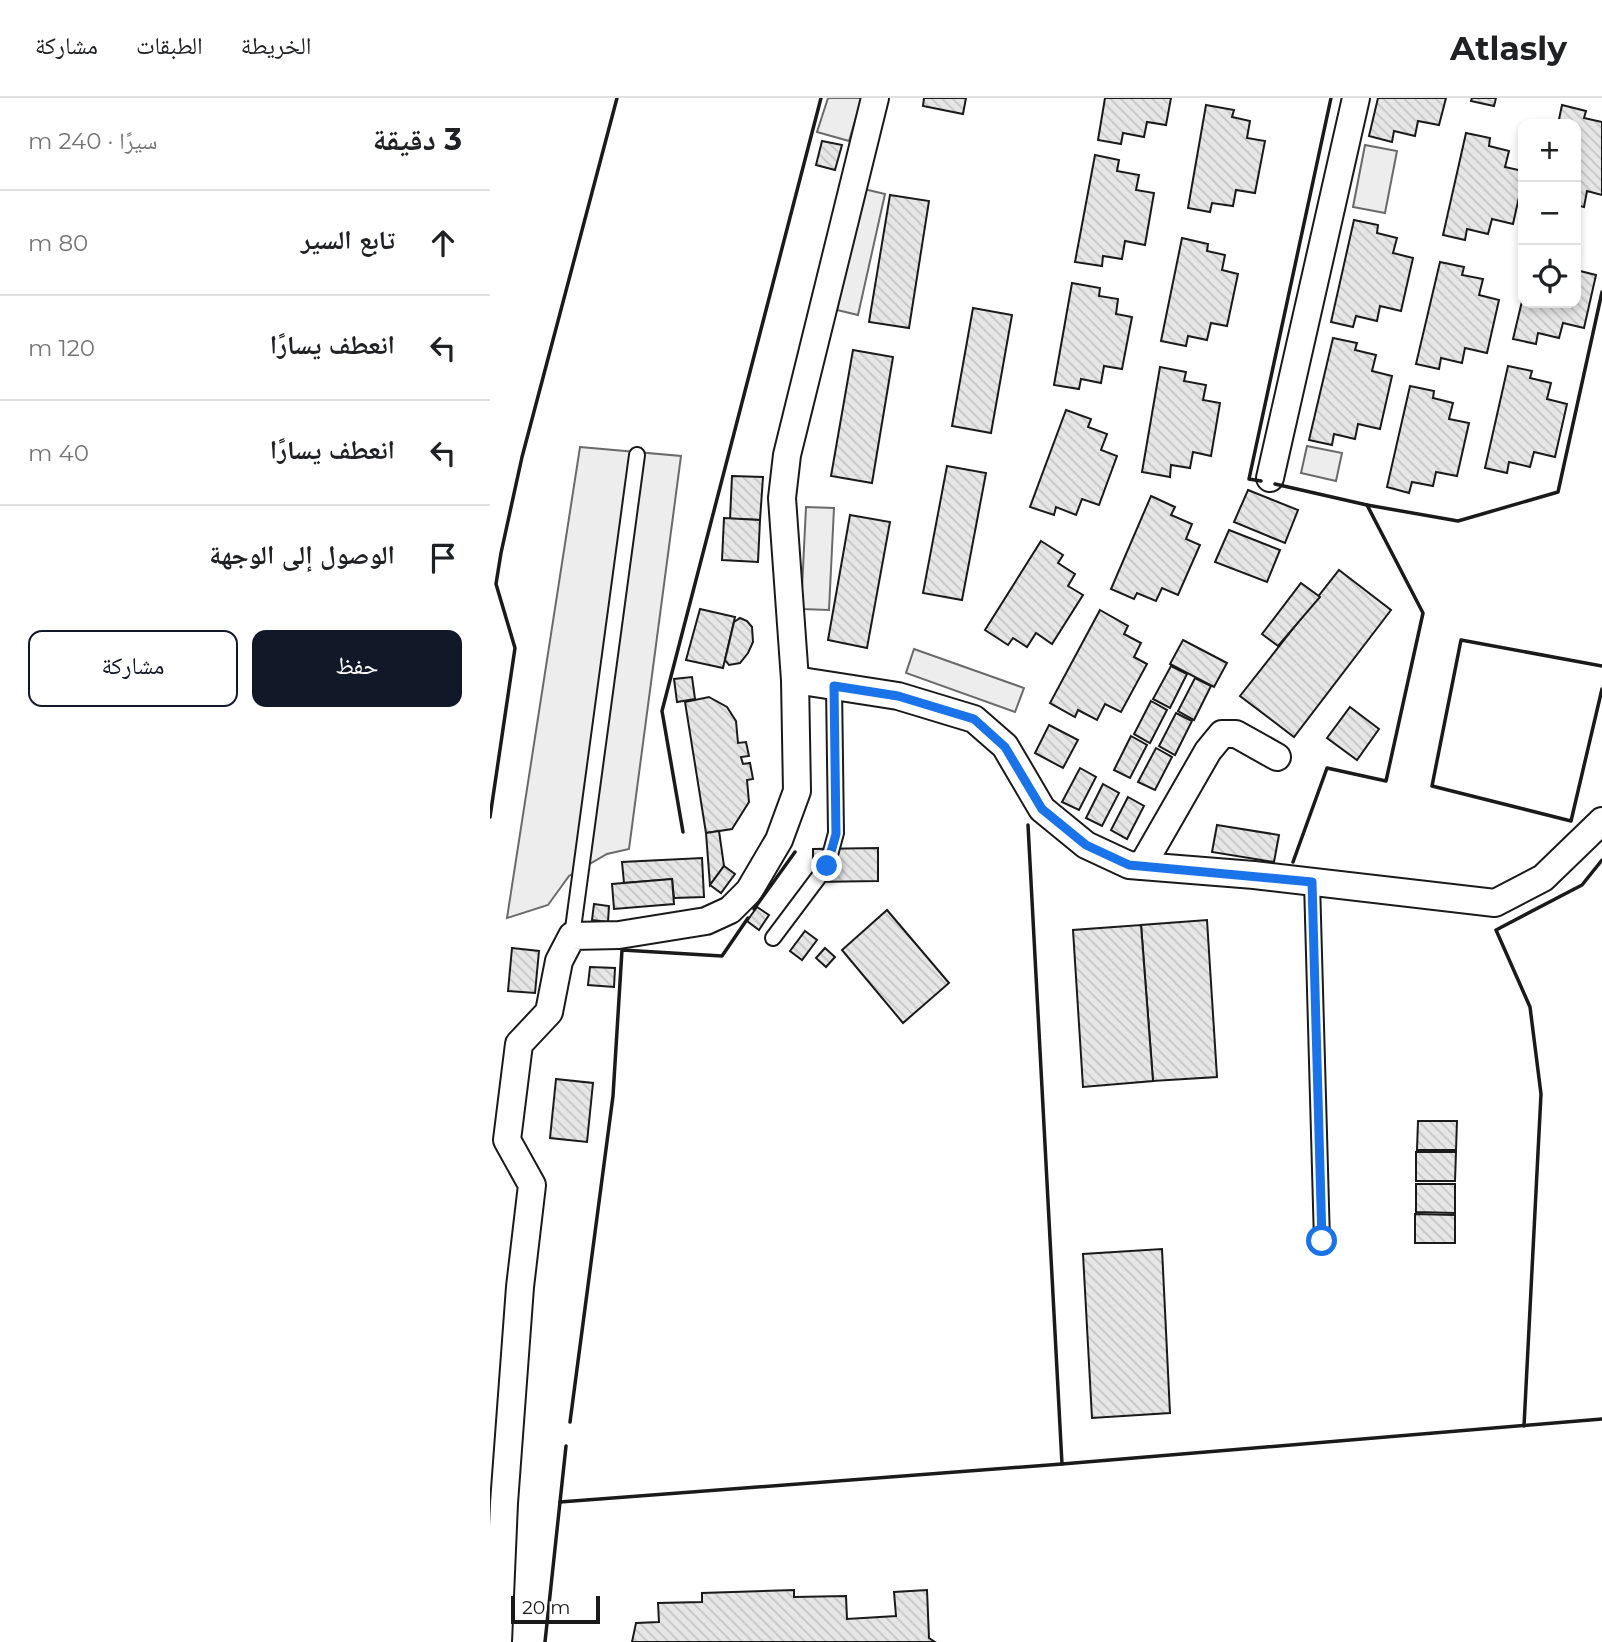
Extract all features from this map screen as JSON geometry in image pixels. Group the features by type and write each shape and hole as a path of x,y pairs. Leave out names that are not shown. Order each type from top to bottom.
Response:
{"street":[{"path":"498,1642 504,1503 520,1287 532,1185 506,1140 519,1044 549,1012 559,961 572,936 619,935 706,921 730,910 749,891 779,840 797,791 795,680 782,498 787,455 875,98"},
{"path":"1270,478 1356,98"},
{"path":"795,680 898,696 974,719 1005,747 1042,809 1086,845 1129,865 1495,903 1543,878 1602,821"},
{"path":"1142,866 1208,751 1222,734 1236,734 1278,757"}],"lane":[{"path":"572,936 637,455"},
{"path":"773,938 827,866 836,834 834,686"},
{"path":"1312,882 1322,1241"}],"shaded area":[{"path":"828,98 862,98 849,141 817,132"},
{"path":"1365,145 1397,151 1385,213 1353,207"},
{"path":"864,189 885,194 858,315 837,310"},
{"path":"1307,446 1342,453 1336,481 1301,473"},
{"path":"580,447 681,456 629,849 607,854 569,876 548,905 507,918"},
{"path":"806,507 834,508 829,610 801,609"},
{"path":"914,649 1024,688 1015,712 906,673"}],"building":[{"path":"924,98 966,98 963,114 923,106"},
{"path":"1105,98 1171,98 1166,125 1147,122 1144,137 1123,133 1121,144 1098,140"},
{"path":"1378,98 1446,98 1439,125 1418,121 1415,136 1394,131 1392,142 1369,136"},
{"path":"1472,98 1496,98 1494,106 1471,101"},
{"path":"1206,105 1234,110 1232,117 1250,121 1247,138 1265,141 1255,193 1236,190 1233,206 1212,203 1210,212 1188,208"},
{"path":"1562,105 1586,111 1584,118 1602,122 1602,195 1587,191 1584,207 1581,206 1581,119 1559,119"},
{"path":"1466,133 1490,138 1489,146 1509,151 1505,167 1518,170 1518,202 1513,224 1492,219 1488,234 1467,229 1465,240 1443,235"},
{"path":"822,141 842,145 835,170 816,165"},
{"path":"1095,155 1119,160 1117,171 1139,175 1136,190 1154,193 1145,245 1125,241 1122,259 1103,256 1102,266 1075,262"},
{"path":"890,195 929,201 909,328 869,322"},
{"path":"1354,220 1378,225 1377,233 1397,238 1393,253 1413,258 1401,311 1380,306 1377,321 1356,316 1353,327 1331,322"},
{"path":"1182,238 1208,244 1207,251 1225,255 1222,270 1238,274 1227,326 1211,323 1207,340 1188,336 1186,346 1161,341"},
{"path":"1440,262 1464,267 1462,275 1483,279 1479,295 1499,300 1487,353 1465,348 1462,363 1441,358 1439,369 1416,364"},
{"path":"1581,271 1596,275 1584,328 1563,323 1559,338 1538,333 1536,344 1513,339 1520,308 1581,308"},
{"path":"1072,283 1100,288 1099,296 1118,299 1116,314 1132,317 1122,369 1104,366 1101,383 1081,379 1079,389 1054,385"},
{"path":"973,308 1012,315 991,433 952,426"},
{"path":"1333,338 1357,343 1355,350 1376,355 1372,371 1392,376 1380,429 1358,424 1355,439 1334,434 1332,445 1309,440"},
{"path":"853,350 893,357 872,483 831,476"},
{"path":"1508,366 1532,371 1530,378 1551,383 1547,399 1567,404 1555,457 1534,452 1530,467 1509,462 1507,473 1485,468"},
{"path":"1160,367 1186,372 1184,381 1206,385 1203,400 1220,403 1211,456 1193,452 1190,468 1171,465 1170,477 1142,472"},
{"path":"1410,386 1434,391 1433,398 1453,403 1449,419 1469,423 1457,476 1436,472 1433,486 1412,482 1409,493 1387,487"},
{"path":"1066,410 1091,419 1088,427 1107,434 1101,450 1117,456 1099,505 1082,499 1076,515 1056,507 1054,515 1030,507"},
{"path":"947,466 986,473 962,600 923,593"},
{"path":"732,476 763,477 760,520 730,519"},
{"path":"1248,490 1298,510 1285,543 1234,522"},
{"path":"1151,496 1175,507 1171,515 1192,524 1186,539 1200,545 1178,595 1162,588 1156,601 1137,593 1134,599 1111,589"},
{"path":"850,515 890,522 867,648 828,640"},
{"path":"724,518 760,520 758,562 722,560"},
{"path":"1229,530 1280,550 1267,582 1215,562"},
{"path":"1041,541 1063,555 1058,563 1075,574 1068,586 1083,595 1052,644 1036,633 1027,647 1013,638 1008,645 985,630"},
{"path":"1339,570 1391,610 1294,737 1240,696"},
{"path":"1301,583 1320,597 1278,646 1262,634"},
{"path":"700,609 735,617 723,668 686,660"},
{"path":"1100,610 1128,626 1124,634 1141,643 1134,657 1147,664 1121,712 1105,704 1097,720 1078,710 1075,717 1050,703"},
{"path":"740,618 752,627 753,642 740,663 729,665 725,660 734,622"},
{"path":"1183,640 1227,663 1214,687 1170,664"},
{"path":"1171,666 1187,674 1170,708 1153,699"},
{"path":"692,677 695,699 677,702 674,679"},
{"path":"1195,678 1211,686 1194,720 1178,711"},
{"path":"709,697 727,707 736,721 738,743 746,742 749,756 741,757 743,764 750,763 753,779 747,780 749,802 732,829 706,833 685,702"},
{"path":"1151,701 1167,710 1150,743 1134,734"},
{"path":"1350,707 1379,729 1357,760 1327,738"},
{"path":"1176,713 1192,721 1175,755 1159,746"},
{"path":"1049,725 1078,740 1063,768 1035,753"},
{"path":"1131,736 1147,745 1130,778 1114,770"},
{"path":"1156,748 1172,757 1155,790 1138,782"},
{"path":"1080,768 1096,777 1079,810 1062,802"},
{"path":"1103,784 1119,793 1102,826 1086,818"},
{"path":"1128,797 1144,806 1127,839 1111,830"},
{"path":"1217,825 1279,835 1274,862 1212,852"},
{"path":"719,831 724,866 710,885 706,833"},
{"path":"878,848 878,881 813,882 813,849"},
{"path":"702,858 704,897 674,898 672,879 624,883 622,862"},
{"path":"724,866 735,874 721,893 710,885"},
{"path":"672,879 674,904 614,909 612,884"},
{"path":"594,904 609,906 608,922 592,920"},
{"path":"757,907 769,915 759,930 747,921"},
{"path":"887,910 949,983 903,1023 842,950"},
{"path":"1207,920 1217,1077 1153,1081 1141,925"},
{"path":"1141,925 1153,1081 1083,1087 1073,930"},
{"path":"805,931 817,940 802,960 790,951"},
{"path":"512,948 539,951 535,993 508,991"},
{"path":"825,948 835,957 826,967 816,958"},
{"path":"590,967 615,968 614,987 588,985"},
{"path":"556,1079 593,1083 587,1142 550,1138"},
{"path":"1418,1121 1457,1121 1456,1150 1417,1150"},
{"path":"1416,1152 1456,1152 1455,1181 1416,1181"},
{"path":"1416,1184 1455,1184 1455,1213 1416,1212"},
{"path":"1415,1214 1455,1215 1455,1243 1415,1243"},
{"path":"1162,1249 1170,1413 1092,1418 1083,1254"},
{"path":"794,1590 794,1597 846,1596 847,1619 896,1616 894,1592 927,1590 929,1638 935,1642 632,1642 636,1623 659,1622 658,1603 702,1602 702,1593"}],"wall":[{"path":"490,817 515,648 496,584 501,553 522,457 617,98"},
{"path":"683,832 662,711 821,98"},
{"path":"1261,481 1249,479 1331,98"},
{"path":"1293,862 1327,768 1386,781 1423,613 1367,505 1458,521 1558,492 1602,292"},
{"path":"1275,484 1367,505"},
{"path":"1602,666 1461,640 1432,786 1571,821 1602,689"},
{"path":"1028,825 1062,1464"},
{"path":"754,909 795,852"},
{"path":"1524,1426 1541,1094 1530,1007 1496,930 1582,885 1602,860"},
{"path":"570,1422 613,1096 622,950 722,956 748,918"},
{"path":"560,1502 1602,1419"},
{"path":"545,1642 566,1446"}],"route":[{"path":"827,866 836,834 834,686 898,696 974,719 1005,747 1042,809 1086,845 1129,865 1312,882 1322,1241"}]}
